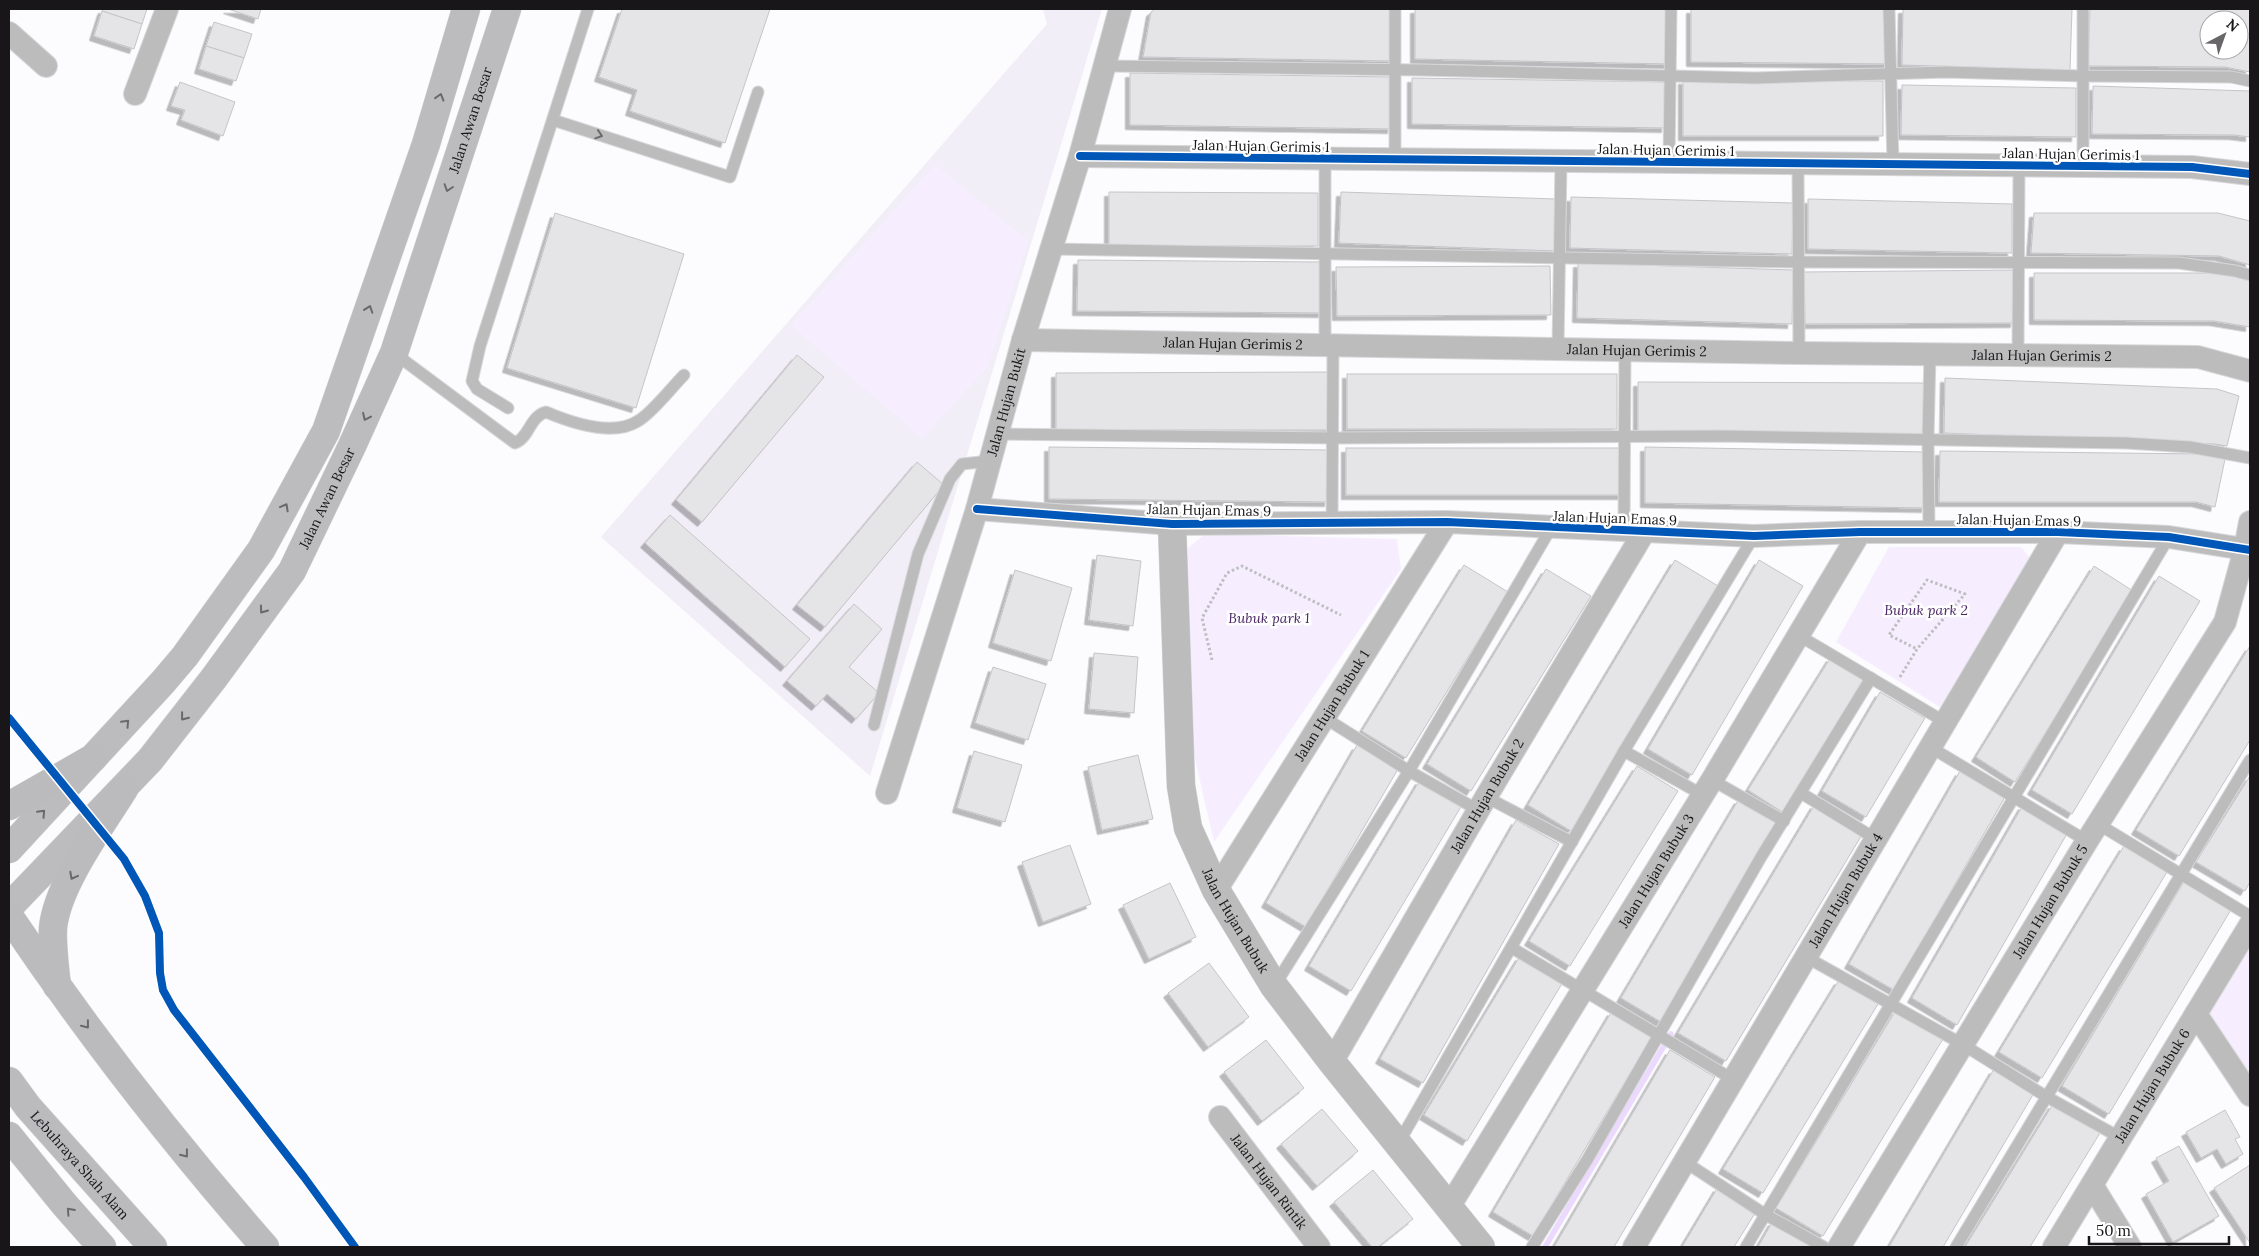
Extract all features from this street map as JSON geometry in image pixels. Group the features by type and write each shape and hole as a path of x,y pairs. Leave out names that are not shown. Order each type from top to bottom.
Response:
{"highway":[{"path":"9,806 93,758"},
{"path":"57,987 53,929 58,903 81,860 124,789"},
{"path":"9,916 57,987 197,1170 265,1247"},
{"name":"Lebuhraya Shah Alam","path":"9,1081 28,1107 153,1247"},
{"path":"9,1136 64,1204 102,1247"}],"main road":[{"path":"9,849 185,656 261,550 326,431 354,356 426,144 466,9"},
{"name":"Jalan Awan Besar","path":"9,908 150,760 214,678 292,571 390,362 507,9"}],"street":[{"path":"135,94 167,9"},
{"name":"Jalan Hujan Bukit","path":"886,793 977,509 1023,340 1080,156 1120,9"},
{"path":"9,33 46,66"},
{"name":"Jalan Hujan Gerimis 1","path":"1080,156 2192,167 2250,174"},
{"name":"Jalan Hujan Gerimis 2","path":"1023,340 1799,353 2198,357 2250,371"},
{"name":"Jalan Hujan Emas 9","path":"977,509 1172,524 1447,522 1754,536 1929,531 2058,532 2169,537 2248,550"},
{"name":"Jalan Hujan Bubuk 1","path":"1216,890 1447,522"},
{"name":"Jalan Hujan Bubuk 5","path":"1839,1247 1962,1044 2225,622 2248,550 2250,522"},
{"name":"Jalan Hujan Bubuk","path":"1172,524 1180,786 1188,828 1216,890 1274,986 1332,1062 1481,1247"},
{"name":"Jalan Hujan Bubuk 2","path":"1332,1062 1482,803 1634,531"},
{"name":"Jalan Hujan Bubuk 3","path":"1449,1207 1707,787 1860,532"},
{"name":"Jalan Hujan Bubuk 4","path":"1634,1247 2058,532"},
{"name":"Jalan Hujan Bubuk 6","path":"2054,1247 2119,1137 2250,925"},
{"path":"2196,1014 2250,1095"},
{"name":"Jalan Hujan Rintik","path":"1220,1117 1319,1247"},
{"path":"2092,1185 2130,1247"}],"lane":[{"path":"508,408 477,389 472,381 480,346 588,9"},
{"path":"1395,9 1395,159"},
{"path":"1669,162 1672,75 1671,9"},
{"path":"1889,9 1893,164"},
{"path":"2083,166 2082,76 2084,9"},
{"path":"1105,66 1396,69 1755,78 1946,72 2082,76 2231,77 2250,80"},
{"path":"553,120 730,177 758,92"},
{"path":"1326,159 1325,254 1332,438 1332,523"},
{"path":"1558,348 1561,161"},
{"path":"1798,163 1799,353"},
{"path":"2018,355 2019,166"},
{"path":"1051,249 1799,262 2179,263 2250,275"},
{"path":"1625,349 1624,436 1634,531"},
{"path":"1929,531 1928,439 1930,354"},
{"path":"390,362 515,443 521,441 527,434 534,419 546,412 565,420 600,427 625,428 640,421 684,375"},
{"path":"997,434 1332,438 1624,436 1928,439 2126,443 2190,447 2250,458"},
{"path":"874,725 918,554 950,479 962,464 990,461"},
{"path":"1274,986 1409,771 1551,528"},
{"path":"1398,1144 1624,751 1754,536"},
{"path":"1746,1247 1892,1005 2169,537"},
{"path":"1798,634 1945,722"},
{"path":"1532,1247 1664,1039 1761,858 1871,678"},
{"path":"1325,718 1409,771 1572,842"},
{"path":"1930,747 2015,796 2181,875 2250,916"},
{"path":"1624,751 1784,822"},
{"path":"1956,1247 2250,760"},
{"path":"1801,793 1876,839"},
{"path":"1512,948 1734,1080"},
{"path":"1806,957 1962,1044 2047,1097 2119,1137"},
{"path":"1685,1162 1766,1215 1824,1247"}],"path":[{"path":"1212,660 1202,618 1227,573 1242,566 1341,615"},
{"path":"1900,677 1917,649 1965,594 1927,580 1889,636 1917,649"}],"shaded area":[{"path":"1043,9 1102,9 870,776 601,537 1047,24"}],"green space":[{"path":"935,165 1028,241 988,366 922,438 791,325"},
{"name":"Bubuk park 1","path":"1205,534 1397,539 1401,569 1214,842 1187,724 1188,548"},
{"name":"Bubuk park 2","path":"1889,547 2021,547 2031,559 1940,707 1836,642"},
{"path":"2250,946 2250,1097 2206,1020"}],"building":[{"path":"103,9 147,9 142,24 102,11"},
{"path":"228,9 261,9 258,19"},
{"path":"622,9 770,9 725,143 630,111 637,90 599,77"},
{"path":"1155,9 1396,9 1395,61 1143,57 1151,12"},
{"path":"1415,9 1671,9 1670,64 1415,59"},
{"path":"1691,9 1891,9 1891,64 1691,62"},
{"path":"1903,9 2072,9 2070,70 1902,65"},
{"path":"2090,9 2250,9 2250,72 2225,67 2088,66"},
{"path":"102,11 142,24 134,49 94,36"},
{"path":"214,22 252,34 244,58 206,46"},
{"path":"206,46 244,58 236,81 199,69"},
{"path":"1130,73 1392,77 1392,129 1130,125"},
{"path":"1412,78 1666,82 1666,128 1412,124"},
{"path":"1683,80 1883,81 1883,136 1683,136"},
{"path":"180,82 235,102 223,136 181,120 185,110 171,106"},
{"path":"1902,85 2076,88 2076,137 1901,135"},
{"path":"2093,86 2250,91 2250,137 2234,135 2092,134"},
{"path":"1109,192 1318,193 1318,246 1109,246"},
{"path":"1341,192 1557,199 1556,251 1339,243"},
{"path":"1571,197 1793,203 1792,254 1570,248"},
{"path":"1808,199 2012,204 2012,253 1808,249"},
{"path":"555,213 684,254 636,408 507,368"},
{"path":"2034,213 2218,213 2250,221 2250,265 2219,256 2031,253"},
{"path":"1078,260 1323,262 1323,313 1077,311"},
{"path":"1578,263 1793,270 1792,324 1577,318"},
{"path":"1550,266 1551,315 1337,316 1336,267"},
{"path":"2014,270 2015,323 1805,324 1804,272"},
{"path":"2034,273 2223,273 2250,281 2250,327 2214,321 2034,320"},
{"path":"797,355 824,377 702,522 676,500"},
{"path":"1334,372 1334,430 1056,430 1056,373"},
{"path":"1347,374 1617,374 1617,429 1347,429"},
{"path":"1945,378 2217,389 2239,396 2227,446 1944,433"},
{"path":"1638,382 1924,383 1924,435 1638,433"},
{"path":"1049,447 1330,450 1329,502 1049,499"},
{"path":"1645,447 1927,452 1926,508 1645,503"},
{"path":"1346,448 1626,448 1626,495 1346,495"},
{"path":"1940,451 2205,454 2225,459 2215,507 2196,502 1939,502"},
{"path":"917,462 944,485 825,627 797,605"},
{"path":"670,515 810,639 785,667 645,543"},
{"path":"1097,555 1141,561 1133,626 1089,620"},
{"path":"1675,560 1718,586 1571,831 1528,805"},
{"path":"1759,560 1803,586 1692,775 1648,749"},
{"path":"1464,565 1508,592 1406,758 1362,731"},
{"path":"2094,566 2133,591 2015,782 1976,757"},
{"path":"1546,569 1591,596 1471,791 1427,764"},
{"path":"1015,570 1072,588 1051,661 993,643"},
{"path":"2159,576 2200,601 2072,814 2032,790"},
{"path":"854,604 882,629 849,667 879,693 856,719 827,694 816,706 787,681"},
{"path":"2250,646 2250,740 2179,856 2136,830"},
{"path":"1094,653 1138,657 1134,713 1089,709"},
{"path":"1831,657 1867,679 1784,813 1748,790"},
{"path":"993,667 1046,684 1028,740 975,723"},
{"path":"1880,692 1925,718 1866,817 1822,791"},
{"path":"1357,745 1398,769 1306,927 1266,903"},
{"path":"974,751 1022,765 1005,822 957,808"},
{"path":"1138,755 1153,819 1102,830 1088,767"},
{"path":"1637,766 1678,791 1570,966 1529,941"},
{"path":"1960,771 2005,797 1894,990 1849,964"},
{"path":"2250,776 2250,882 2245,891 2196,862"},
{"path":"1420,780 1462,805 1351,991 1309,966"},
{"path":"1739,799 1779,823 1661,1022 1621,998"},
{"path":"1815,804 1863,833 1726,1061 1678,1033"},
{"path":"2023,805 2068,832 1957,1025 1912,998"},
{"path":"1516,820 1559,844 1423,1083 1380,1059"},
{"path":"1070,845 1091,904 1043,922 1022,862"},
{"path":"2124,846 2167,872 2042,1078 1999,1052"},
{"path":"2185,880 2232,908 2109,1114 2062,1086"},
{"path":"1170,883 1196,937 1149,959 1123,905"},
{"path":"1520,956 1563,982 1467,1141 1424,1115"},
{"path":"1209,963 1249,1017 1208,1047 1168,993"},
{"path":"1839,980 1878,1004 1763,1193 1723,1169"},
{"path":"1896,1010 1943,1039 1823,1236 1776,1208"},
{"path":"1612,1011 1653,1035 1533,1236 1493,1212"},
{"path":"1266,1040 1304,1088 1262,1121 1224,1072"},
{"path":"1670,1050 1715,1077 1614,1247 1554,1247"},
{"path":"1994,1069 2034,1093 1943,1247 1889,1247"},
{"path":"2053,1104 2100,1133 2030,1247 1965,1247"},
{"path":"1322,1109 1358,1151 1317,1186 1281,1144"},
{"path":"2225,1110 2240,1137 2235,1139 2243,1154 2226,1164 2217,1149 2201,1158 2186,1132"},
{"path":"2179,1146 2219,1216 2173,1242 2146,1194 2169,1181 2156,1158"},
{"path":"2250,1165 2250,1243 2214,1188"},
{"path":"1373,1170 1413,1219 1378,1247 1372,1247 1334,1202"},
{"path":"1718,1187 1757,1210 1734,1247 1682,1247"},
{"path":"1773,1221 1813,1244 1811,1247 1758,1247"}],"waterway":[{"path":"1545,1247 1671,1034"}],"cycle path":[{"path":"1080,156 2192,167 2250,174"},
{"path":"977,509 1172,524 1447,522 1754,536 1860,532 2058,532 2169,537 2250,550"},
{"path":"9,718 124,859 145,896 159,933 160,973 163,990 174,1010 304,1177 355,1247"}]}
